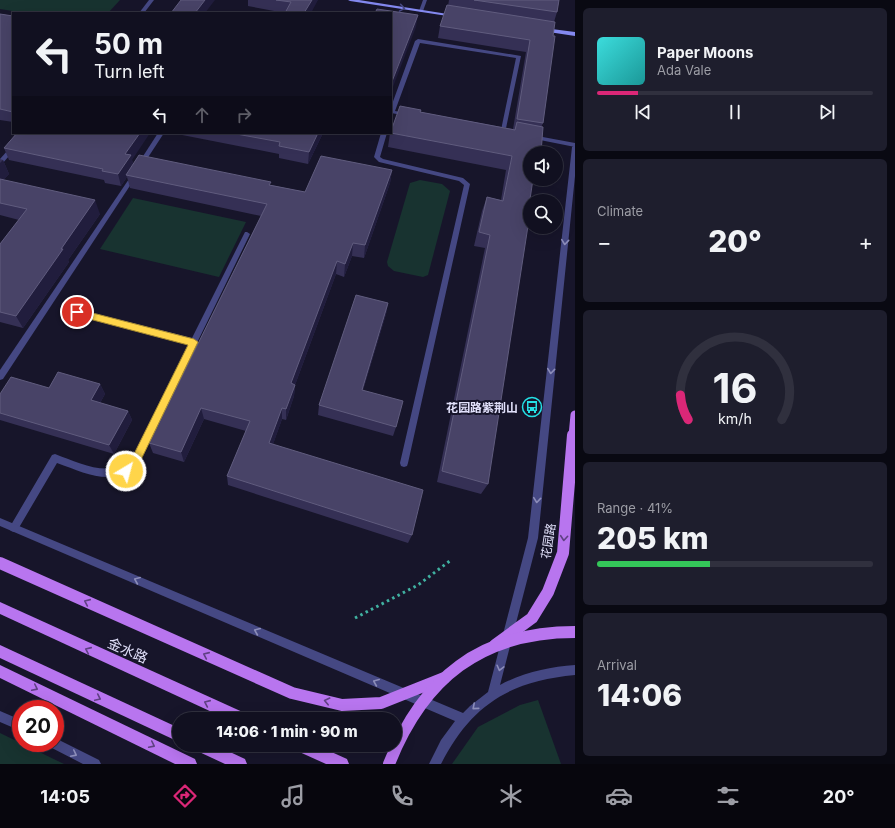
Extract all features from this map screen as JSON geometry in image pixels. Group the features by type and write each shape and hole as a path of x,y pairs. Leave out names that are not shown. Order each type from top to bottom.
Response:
{"main road":[{"name":"花园路","path":"495,645 532,618 548,592 563,553 575,415"},
{"path":"0,563 292,694 342,705 381,703 444,678"},
{"name":"金水路","path":"0,608 227,712"},
{"path":"389,764 406,726 426,698 444,678 470,658 495,645 521,637 549,632 575,632"},
{"path":"0,650 172,732"},
{"path":"0,671 190,764"},
{"path":"215,752 240,764"},
{"path":"315,752 342,764"}],"street":[{"path":"142,12 152,0"},
{"path":"350,0 458,17"},
{"path":"421,11 425,0"},
{"path":"541,29 575,34"},
{"path":"504,132 519,57 418,41 392,113 511,134"},
{"path":"0,163 25,134"},
{"path":"0,378 160,134"},
{"path":"384,134 377,157 380,161 461,179 467,184 404,463"},
{"path":"493,693 533,538 575,146 525,136"},
{"path":"14,528 55,458 109,474 126,471 133,465 247,234"},
{"path":"77,312 194,342"},
{"path":"0,522 464,720"},
{"path":"435,764 444,746 464,720 474,708 493,693 514,682 536,674 560,670 575,670"},
{"path":"0,716 12,722"},
{"path":"64,748 95,764"}],"path":[{"path":"355,618 418,585 451,560"}],"green space":[{"path":"0,0 120,0 109,12 19,12 0,9"},
{"path":"420,180 442,184 450,191 428,275 423,277 394,271 388,266 387,262 410,183"},
{"path":"133,198 246,222 219,277 100,249"},
{"path":"538,700 561,764 452,764 478,727 520,705"},
{"path":"0,733 12,739 12,752 39,752 64,764 0,764"}],"building":[{"path":"181,0 205,0 196,12 172,12"},
{"path":"276,0 312,0 305,12 286,12 291,2"},
{"path":"474,0 559,0 557,12"},
{"path":"447,5 555,22 553,36 555,36 543,123 517,119 530,40 440,26"},
{"path":"377,9 418,15 392,81 392,12 376,12"},
{"path":"0,14 12,16 12,112 0,109"},
{"path":"400,106 421,110 420,112 515,130 517,122 543,127 542,146 523,146 523,186 532,186 531,194 523,194 523,234 527,234 488,484 442,471 490,235 479,232 487,197 503,201 512,156 392,133 392,128"},
{"path":"16,134 139,134 125,154 131,155 118,174 102,171 103,169 4,148"},
{"path":"236,134 318,134 309,152 279,146 280,142"},
{"path":"139,155 271,182 269,185 305,192 321,156 392,170 365,245 353,243 345,264 337,261 291,383 295,385 286,409 282,408 269,443 423,490 412,535 227,476 250,421 201,408 181,452 149,443 267,204 126,175"},
{"path":"0,179 95,200 16,316 0,312 0,244 27,209 0,203"},
{"path":"356,295 388,303 362,390 403,401 396,427 319,405"},
{"path":"58,372 100,384 91,400 128,411 109,445 0,413 0,394 11,377 49,388"}],"place":[{"name":"花园路紫荆山","path":"532,407"}],"route":[{"path":"77,312 194,342 133,465 126,471"}]}
